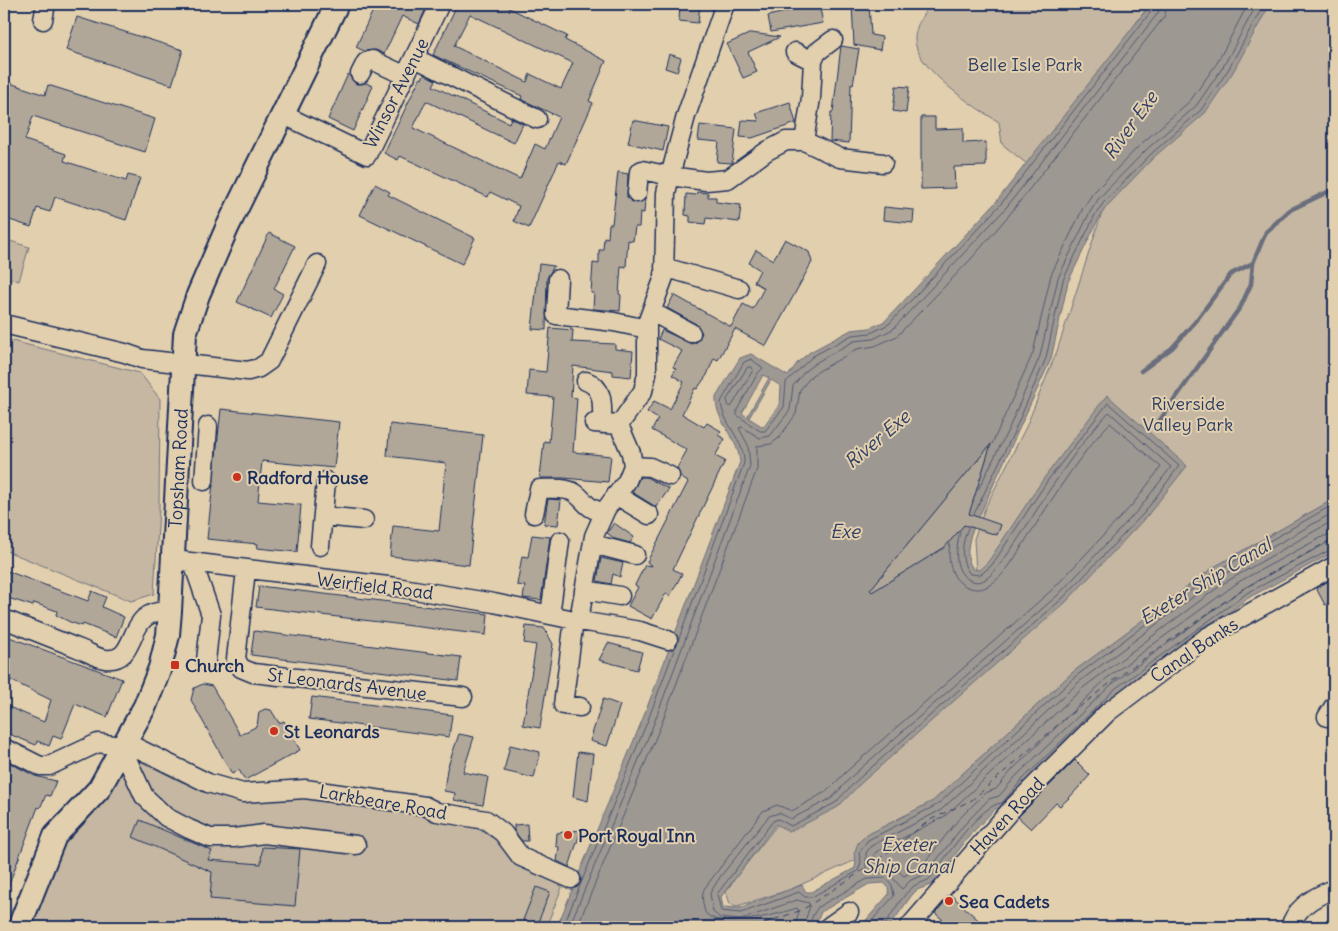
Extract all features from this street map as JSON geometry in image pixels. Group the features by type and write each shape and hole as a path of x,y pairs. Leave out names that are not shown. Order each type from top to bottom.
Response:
{"main road":[{"name":"Topsham Road","path":"19,927 55,836 99,789 146,706 160,668 168,635 170,611 183,562 178,452 186,334 198,296 227,228 337,4"}],"street":[{"name":"Winsor Avenue","path":"282,114 367,155 440,4"},
{"path":"605,424 643,391 647,374 646,329 660,292 664,268 666,193 686,116 725,4"},
{"path":"804,141 811,98 813,60 817,52 833,40"},
{"path":"795,52 813,60"},
{"path":"415,58 537,119"},
{"path":"360,74 366,62 372,60 406,76"},
{"path":"637,193 639,172 642,170 706,181 728,179 767,151 786,141 804,141 840,158 883,163"},
{"path":"4,324 125,353 142,359 183,362 248,371 260,368 269,360 317,264"},
{"path":"664,268 739,289"},
{"path":"558,279 556,315 614,322 646,329"},
{"path":"652,312 691,334"},
{"path":"580,707 563,705 578,614 593,544 604,513 630,476 633,466 631,453 605,424 600,390 593,383 586,381"},
{"path":"204,481 208,426"},
{"path":"178,452 206,454"},
{"path":"633,466 650,467 670,476"},
{"path":"320,546 326,481"},
{"path":"534,514 539,489 566,490 575,493 591,509 604,513"},
{"path":"616,495 649,515"},
{"path":"323,516 364,520"},
{"path":"550,615 560,541"},
{"path":"593,544 635,555"},
{"path":"183,562 212,615 206,661"},
{"name":"Weirfield Road","path":"183,562 396,587 494,603 550,615 578,614 668,640"},
{"name":"Canal Banks","path":"1067,752 1108,712 1207,637 1334,566"},
{"name":"St Leonards Avenue","path":"246,570 236,659 241,668 253,673 463,697"},
{"path":"584,590 620,596"},
{"path":"4,619 106,659 124,653 131,643 140,621 151,612 156,610 170,611"},
{"path":"4,748 40,766 49,766 98,743 123,744 144,796 166,816 189,829 210,838 234,838 264,834 356,845"},
{"name":"Larkbeare Road","path":"123,744 208,783 243,794 305,789 425,806 438,812 486,820 503,833 521,857 566,876"},
{"name":"Haven Road","path":"910,927 1015,805 1067,752"},
{"path":"1290,927 1292,918 1306,904 1318,895 1334,889"},
{"path":"828,927 849,912"}],"green space":[{"name":"Belle Isle Park","path":"929,4 1150,4 1080,99 1043,177 1002,144 999,122 948,87 935,75 917,50 915,34"},
{"name":"Riverside Valley Park","path":"1266,4 1334,4 1334,499 1214,567 1073,672 933,801 865,836 860,858 789,890 737,906 730,904 726,892 733,881 976,573 974,539 985,508 1026,427 1057,351 1103,209"},
{"path":"4,239 29,247 19,281 4,277"},
{"path":"4,339 140,373 160,399 159,509 154,594 131,601 4,550"},
{"path":"128,755 182,782 231,798 303,796 433,811 480,830 498,841 520,863 563,885 546,927 43,927 34,924 60,848 108,794"}],"water":[{"name":"Exe","path":"1151,4 1270,4 1233,72 1205,113 1154,157 1107,206 1099,218 1068,282 1051,359 971,534 968,552 970,565 973,569 979,570 988,562 1044,478 1107,395 1187,466 1147,516 1066,602 859,785 838,807 789,832 776,824 721,897 723,907 739,908 802,885 806,892 811,892 855,868 854,854 858,843 865,836 933,801 1073,672 1214,567 1334,499 1334,552 1250,597 1119,693 1002,811 996,808 971,834 933,884 917,890 912,895 889,927 860,927 889,894 888,887 884,883 869,884 821,912 816,924 810,927 557,927 643,718 740,462 736,446 720,418 716,397 740,358 751,354 788,376 798,362 810,352 851,330 870,328 885,321 996,202","holes":["763,375 769,378 747,417 742,413","771,380 781,386 780,404 763,427 749,418"]}],"building":[{"path":"376,4 428,4 419,24 402,16 384,54 376,50 364,51 356,47"},
{"path":"451,4 501,4 567,36 565,40 606,61 589,101 593,103 566,164 559,161 529,228 514,221 519,206 490,192 488,197 400,156 398,160 384,153 420,78 422,79 424,74 436,80 433,86 509,123 511,118 523,124 514,143 426,101 413,128 520,179 535,144 545,149 559,117 521,99 522,96 433,55 456,7","holes":["470,14 573,63 561,89 530,74 527,82 454,46"]},
{"path":"680,4 700,4 698,23 679,21"},
{"path":"819,4 823,23 771,32 768,16"},
{"path":"852,4 869,4 871,35 882,37 880,50 854,45"},
{"path":"77,17 183,50 172,85 66,50"},
{"path":"751,33 780,37 748,52 757,72 743,78 727,44"},
{"path":"841,46 859,49 853,85 851,84 849,143 830,141 831,112 833,112"},
{"path":"669,54 681,58 677,72 665,68"},
{"path":"348,74 356,84 366,83 373,86 353,131 328,119"},
{"path":"4,81 45,95 48,85 155,119 145,152 33,116 25,140 66,154 64,161 126,181 128,175 140,178 126,220 55,197 50,212 37,208 31,227 4,218"},
{"path":"896,86 909,87 906,113 893,111"},
{"path":"790,102 796,123 752,138 740,137 742,120 759,121 756,113"},
{"path":"921,117 935,117 935,129 963,128 963,143 986,142 986,166 954,167 955,188 921,189"},
{"path":"633,120 668,127 663,151 628,143"},
{"path":"700,125 736,129 732,163 717,162 719,142 698,140"},
{"path":"618,172 628,174 627,197 636,203 645,200 644,213 640,212 639,227 635,227 633,241 628,240 626,267 621,266 620,311 593,309 594,293 591,293 593,263 599,264 599,250 603,250 604,237 608,238 609,224 612,224"},
{"path":"375,184 390,192 388,195 475,238 462,264 360,215"},
{"path":"697,192 708,193 708,197 716,197 716,202 741,205 739,222 706,218 705,224 690,222 690,216 685,215 686,194 696,195"},
{"path":"884,207 914,210 913,223 883,220"},
{"path":"269,233 295,246 274,289 283,294 271,318 237,302"},
{"path":"785,239 809,252 812,262 766,346 735,329 718,360 714,358 707,375 697,389 695,388 682,414 704,427 707,423 721,431 718,435 725,439 715,456 725,461 673,569 682,574 670,596 666,593 652,619 628,606 638,587 635,585 645,565 652,566 647,562 688,482 680,477 677,468 687,450 652,430 658,419 647,412 654,401 670,409 684,382 672,375 676,369 673,367 682,351 658,339 662,330 692,344 697,342 702,333 696,324 667,308 674,295 731,327 743,304 753,309 764,288 754,282 760,270 749,263 756,250 773,260"},
{"path":"539,264 554,266 547,278 546,330 532,329"},
{"path":"550,328 573,330 572,342 615,344 615,349 633,351 631,377 613,375 613,371 573,366 571,397 577,398 573,452 611,456 608,482 540,478 544,441 549,442 553,397 527,395 529,370 546,372"},
{"name":"Radford House","path":"221,409 339,422 334,468 262,461 258,501 301,505 297,552 257,548 258,544 207,539"},
{"path":"390,424 483,435 469,565 390,556 393,526 439,531 446,463 387,456"},
{"path":"991,444 969,514 1001,525 997,535 964,525 945,547 872,592 870,590"},
{"path":"640,477 646,477 669,489 656,507 632,492"},
{"path":"548,499 561,500 558,525 544,524"},
{"path":"614,523 634,537 630,543 615,539 607,533"},
{"path":"532,535 550,537 541,600 523,598 525,586 517,585 522,556 528,557"},
{"path":"601,558 623,563 620,577 613,574 611,584 597,581"},
{"path":"7,571 88,601 92,591 106,597 102,607 124,617 116,637 83,624 82,626 70,622 56,615 57,611 34,603 33,606 8,598 9,594 6,593 8,587 4,586"},
{"path":"1334,578 1334,600 1325,605 1316,588"},
{"path":"259,586 488,614 486,635 256,607"},
{"path":"526,626 544,628 553,644 540,728 523,725 536,645 524,643"},
{"path":"254,631 461,657 458,681 251,655"},
{"path":"4,635 122,679 107,717 75,704 61,739 53,736 49,746 37,741 36,745 4,732 4,705 44,722 51,700 4,677"},
{"path":"608,643 642,652 637,670 599,660"},
{"name":"St Leonards","path":"203,684 212,686 240,735 257,726 259,712 265,709 271,710 279,723 284,721 300,750 245,780 239,770 232,774 191,700 194,688"},
{"path":"312,697 452,715 449,737 309,719"},
{"path":"603,699 620,705 607,746 590,741"},
{"path":"459,734 474,737 463,772 488,777 483,805 454,800 455,793 444,791 447,769"},
{"path":"510,745 540,752 534,778 504,771"},
{"path":"578,752 593,754 588,801 573,797"},
{"path":"4,760 35,776 56,781 50,796 46,795 40,808 38,807 6,892 4,892"},
{"path":"1075,760 1090,775 1069,798 1060,806 1056,803 1031,829 1018,817"},
{"path":"140,820 212,851 208,860 261,864 262,847 300,849 295,906 210,899 212,872 133,837"},
{"path":"527,824 528,841 522,841 514,831 514,825"},
{"name":"Port Royal Inn","path":"581,830 569,867 557,861 559,847 556,846 557,833"},
{"path":"536,887 550,892 537,925 523,920"},
{"name":"Sea Cadets","path":"951,895 986,927 951,927 935,913"}],"waterway":[{"path":"1160,420 1241,306 1251,284 1253,263 1266,232 1290,210 1334,189"},
{"path":"1141,371 1172,348 1195,322 1231,274 1253,263"}],"ferry route":[{"path":"753,927 802,910 871,865 930,820 972,800 1068,716 1114,680 1238,592 1334,538"}],"place":[{"name":"Radford House","path":"237,477"},
{"name":"Church","path":"175,665"},
{"name":"St Leonards","path":"274,731"},
{"name":"Port Royal Inn","path":"568,835"},
{"name":"Sea Cadets","path":"949,901"}],"water label":[{"name":"River Exe","path":"1130,125"},
{"name":"River Exe","path":"877,439"},
{"name":"Exeter Ship Canal","path":"1205,581"},
{"name":"Exeter Ship Canal","path":"908,855"}]}
